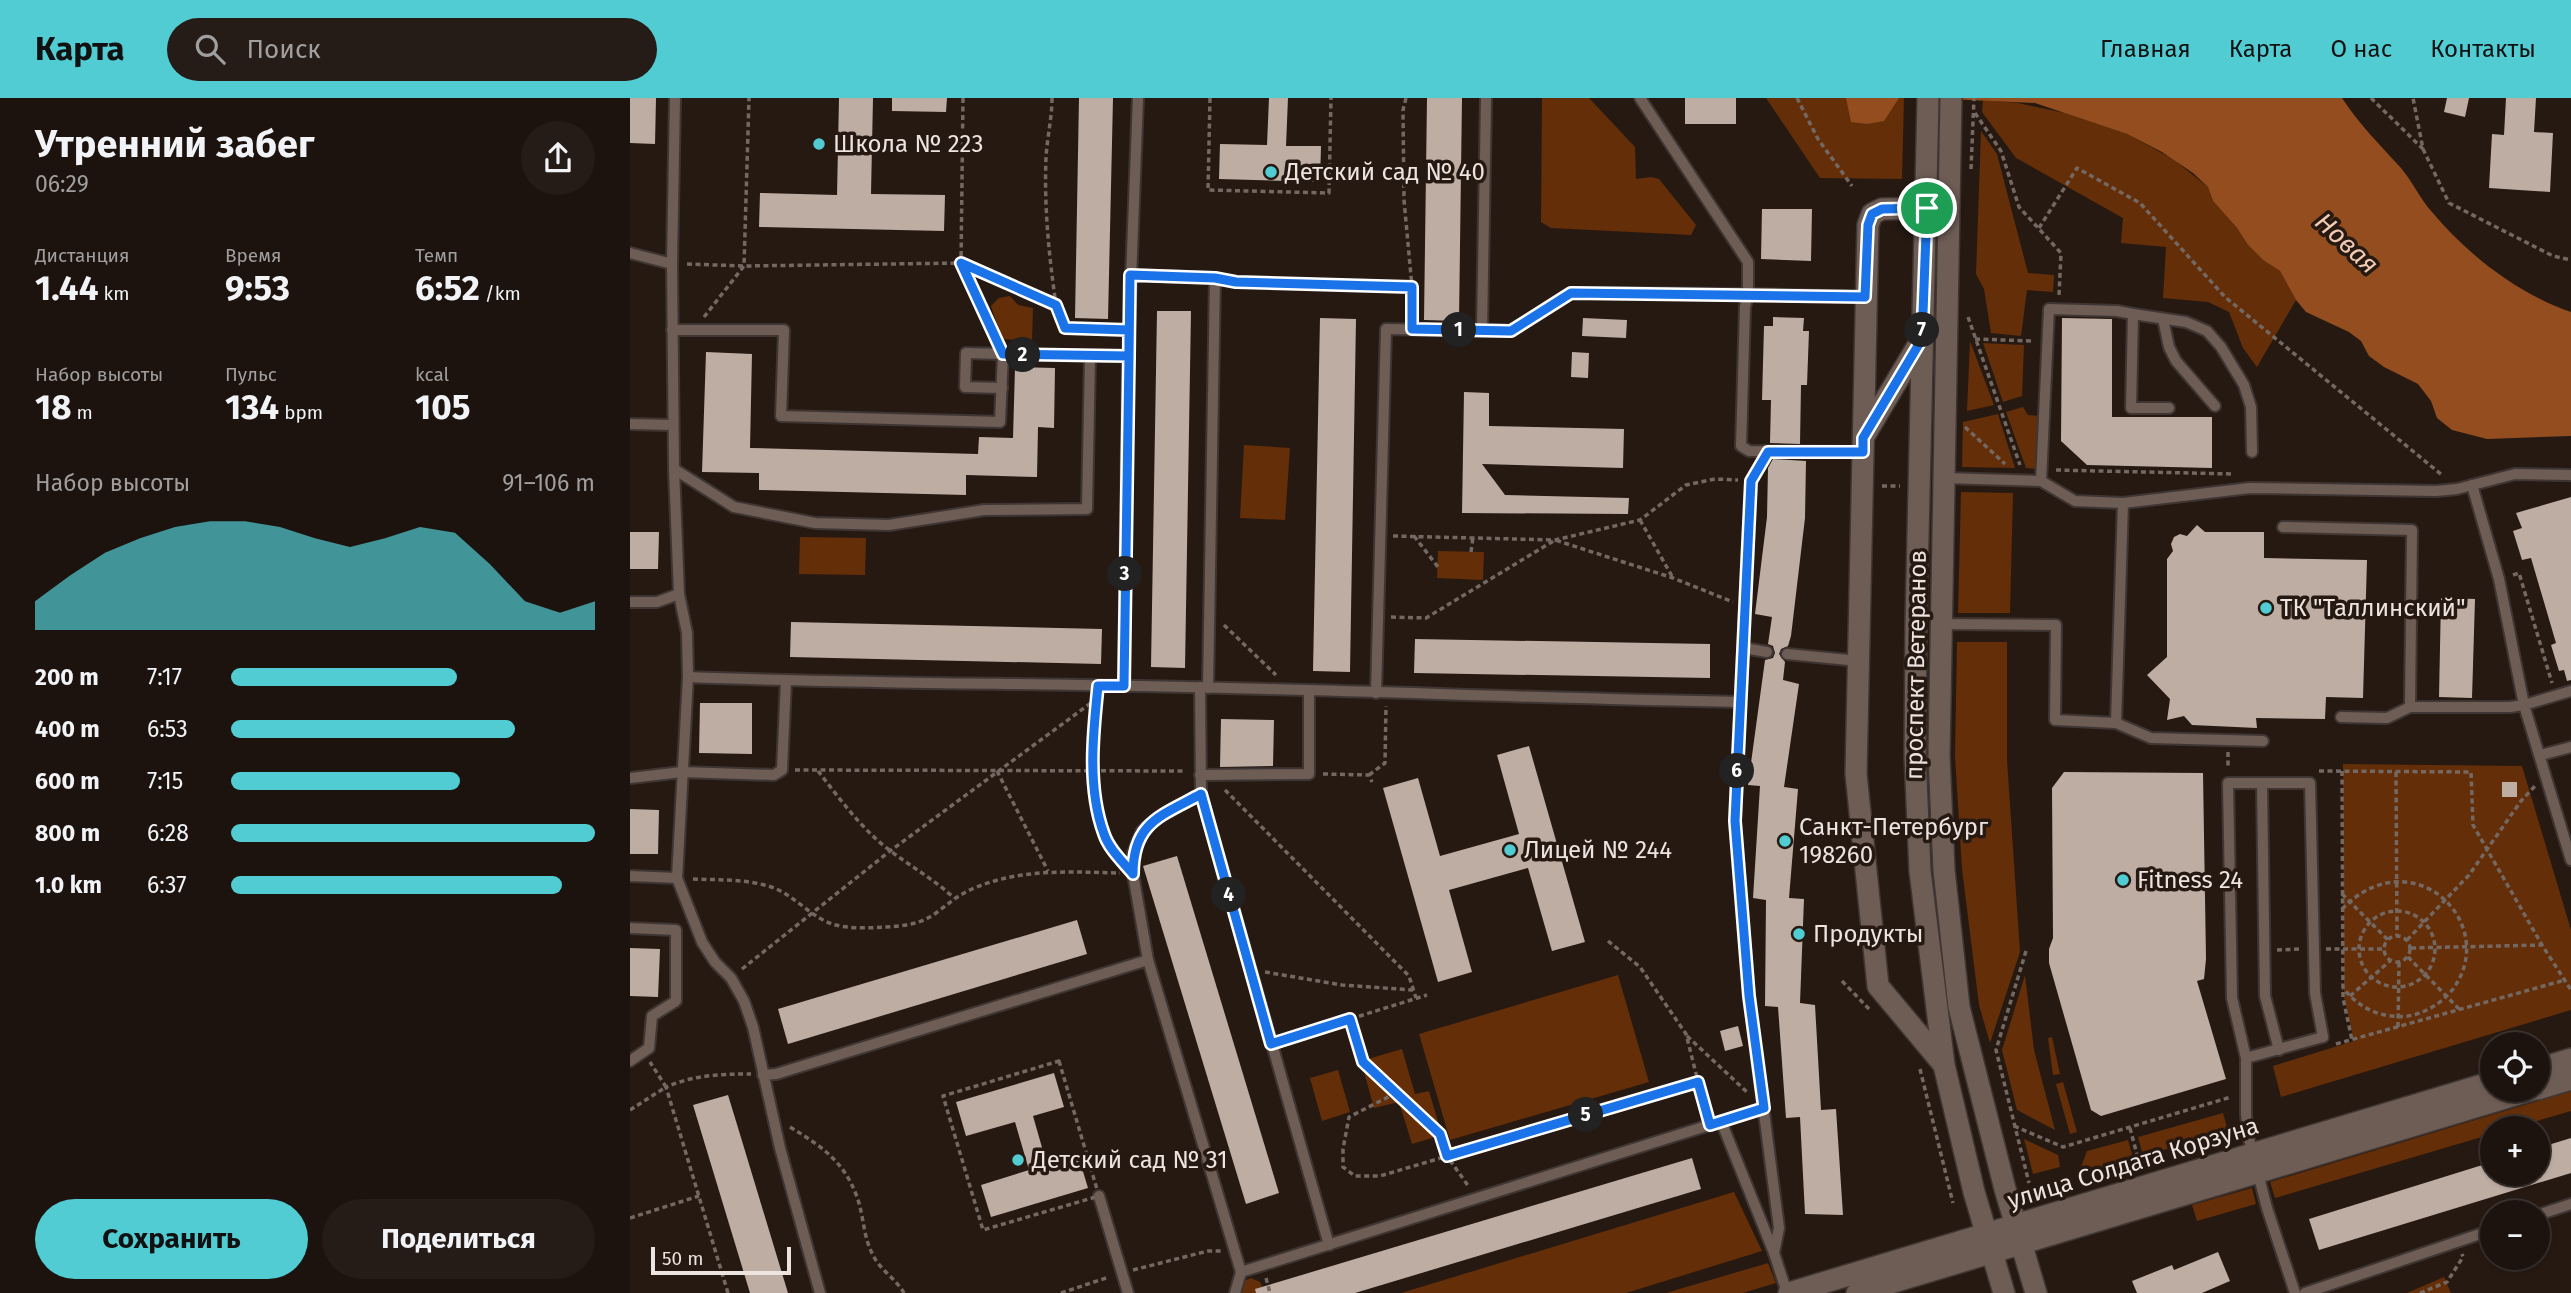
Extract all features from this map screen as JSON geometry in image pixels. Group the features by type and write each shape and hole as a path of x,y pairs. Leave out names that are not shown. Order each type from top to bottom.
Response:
{"main road":[{"name":"проспект Ветеранов","path":"1928,104 1915,755 1920,871 1944,1065 1974,1192 2004,1293"},
{"name":"проспект Ветеранов","path":"1951,105 1939,756 1944,870 1959,1007 2036,1293"},
{"path":"1944,1065 1878,986 1857,774 1868,225 1872,214 1882,209 1949,208"},
{"path":"1863,445 1922,339"},
{"path":"2550,1065 2571,1059"},
{"path":"2550,1085 2571,1079"},
{"name":"улица Солдата Корзуна","path":"2255,1163 2480,1086"},
{"name":"улица Солдата Корзуна","path":"1788,1293 1830,1287 1989,1243 2255,1163 2486,1102"},
{"name":"улица Солдата Корзуна","path":"1857,1293 1989,1243"}],"lane":[{"path":"675,98 673,425 679,594 687,633 688,677 677,878 702,942 715,962 731,978 748,1014 780,1148 820,1293"},
{"path":"1124,686 1130,275 1138,98"},
{"path":"1482,330 1486,98"},
{"path":"1640,98 1748,262 1741,446 1749,451 1768,452 1863,445"},
{"path":"630,253 672,264"},
{"path":"1130,275 1215,278 1210,611 1204,687 1201,794 1329,1245"},
{"path":"1381,693 1381,536 1387,329 1511,331 1571,293 1865,297"},
{"path":"2040,481 2049,309 2117,311 2186,322 2207,331 2221,347 2244,385 2251,407 2252,452"},
{"path":"2133,314 2131,408 2169,408"},
{"path":"2163,319 2169,347 2176,361 2215,406"},
{"path":"672,330 784,330 781,416 1000,422 1003,354"},
{"path":"1002,388 965,387 966,353 1129,356"},
{"path":"674,469 734,508 815,523 890,525 984,510 1087,509 1090,356"},
{"path":"630,424 673,425"},
{"path":"1768,452 1751,481 1735,821 1749,996 1779,1228 1774,1253"},
{"path":"1944,478 2040,481 2075,501 2123,503 2250,488 2436,491 2515,474 2571,475"},
{"path":"2472,485 2499,579 2524,705 2571,860"},
{"path":"2116,723 2123,503"},
{"path":"2283,527 2412,530 2410,706"},
{"path":"630,602 657,602 679,594"},
{"path":"1941,624 2056,625 2055,720 2116,723 2151,738 2263,741"},
{"path":"1744,648 1767,652"},
{"path":"1787,654 1859,661"},
{"path":"688,677 786,681 1204,687 1740,702"},
{"path":"630,778 682,772 774,775 782,770 786,681"},
{"path":"1200,775 1309,774 1309,691"},
{"path":"2341,717 2387,718 2410,706 2465,708 2524,705 2571,691"},
{"path":"2541,755 2571,747"},
{"path":"2246,1058 2323,1037 2315,993 2309,783 2228,783 2232,998 2246,1058 2246,1114 2255,1163 2295,1293"},
{"path":"2262,784 2265,996 2278,1050"},
{"path":"1201,794 1158,818 1142,831 1133,853 1133,874 1148,960 1241,1272 1235,1293"},
{"path":"630,876 677,878"},
{"path":"630,929 676,930 676,1001 652,1016 649,1048 630,1061"},
{"path":"763,1075 776,1074 1148,960"},
{"path":"1241,1272 1764,1108"},
{"path":"1715,1123 1774,1253 1788,1293"},
{"path":"1099,1196 1128,1293"},
{"path":"2550,1211 2571,1204"},
{"path":"2305,1293 2480,1234"}],"path":[{"path":"694,330 744,266 749,98"},
{"path":"962,98 961,263 1003,354"},
{"path":"1052,98 1046,156 1046,239 1056,305 1065,328 1129,330"},
{"path":"1210,98 1208,190 1329,193 1331,98"},
{"path":"1406,98 1403,110 1404,200 1412,287 1412,329"},
{"path":"1797,98 1818,138 1852,186"},
{"path":"1974,98 1973,112 2001,151 2019,207 2061,253 2059,293"},
{"path":"2371,98 2423,149"},
{"path":"2413,98 2423,149 2449,203 2553,256 2571,260"},
{"path":"2039,228 2077,168 2140,203 2225,296 2446,479"},
{"path":"672,264 744,266 961,263 1056,305"},
{"path":"1215,278 1236,282 1412,287"},
{"path":"1966,312 2001,408 2022,480"},
{"path":"1975,339 2047,341"},
{"path":"1961,424 2022,480"},
{"path":"2069,470 2203,473"},
{"path":"1381,536 1555,540 1640,520 1686,485 1715,480 1751,481"},
{"path":"1640,520 1673,578"},
{"path":"1414,536 1438,567"},
{"path":"1471,552 1473,537"},
{"path":"1381,616 1426,618 1555,540 1673,578 1744,607"},
{"path":"2499,579 2519,573 2556,696"},
{"path":"1210,611 1292,690"},
{"path":"1098,686 1093,771 1104,835 1133,874"},
{"path":"1309,774 1369,775 1385,764 1381,693"},
{"path":"731,978 890,851 1096,699"},
{"path":"782,770 1193,771 1200,775"},
{"path":"818,771 855,817 890,851 940,885 954,898"},
{"path":"997,771 1048,871"},
{"path":"2565,980 2352,1040 2343,988 2342,771 2471,772 2473,825 2571,990"},
{"path":"2396,772 2397,936"},
{"path":"1369,775 1372,782"},
{"path":"1224,789 1409,976 1416,998"},
{"path":"2407,940 2469,875 2521,801 2530,793"},
{"path":"677,878 737,881 769,886 792,897 831,923 855,928 916,924 974,888 1022,874 1048,871 1133,874"},
{"path":"2342,909 2349,901 2371,887 2396,881 2423,886 2445,900 2460,921 2466,947 2461,974 2446,996 2424,1012 2398,1017 2372,1011 2343,988"},
{"path":"2342,894 2388,940"},
{"path":"2396,910 2407,911 2425,921 2436,947 2435,957 2426,975 2409,986 2389,986 2371,977 2364,969 2359,949 2360,939 2370,922 2387,911 2396,910"},
{"path":"2344,1002 2390,961 2399,962 2408,957 2411,948 2407,940 2397,936 2388,940 2384,949"},
{"path":"1608,941 1640,967 1686,1034 1764,1108"},
{"path":"2411,948 2542,945"},
{"path":"2271,950 2302,949"},
{"path":"2322,949 2384,949"},
{"path":"2384,949 2390,961"},
{"path":"2026,951 1996,1050 2029,1183"},
{"path":"2408,957 2460,1010"},
{"path":"2398,1027 2399,962"},
{"path":"1250,969 1342,985 1413,990"},
{"path":"1842,981 1879,1019"},
{"path":"1271,1044 1427,995"},
{"path":"1350,1019 1363,1062 1440,1134 1447,1156 1477,1199"},
{"path":"1686,1034 1698,1082 1715,1123"},
{"path":"644,1052 666,1087 728,1293"},
{"path":"1059,1061 1099,1196 983,1230 943,1096 1059,1061"},
{"path":"1917,1061 1953,1203"},
{"path":"630,1110 666,1087 689,1077 763,1075"},
{"path":"1396,1093 1349,1117 1343,1149 1343,1167 1355,1176 1380,1176 1698,1082"},
{"path":"2014,1126 2063,1147 2241,1094"},
{"path":"786,1124 823,1147 844,1172 858,1198 863,1228 873,1256 904,1293"},
{"path":"2130,1128 2140,1166"},
{"path":"630,1218 699,1196"},
{"path":"2420,1293 2446,1282 2463,1257 2457,1242"},
{"path":"1061,1293 1122,1273 1208,1251 1235,1254"}],"shaded area":[{"path":"1542,98 1589,98 1635,147 1636,179 1659,179 1696,225 1691,235 1551,228 1541,222"},
{"path":"1766,98 1904,98 1902,179 1820,178"},
{"path":"1983,100 2018,103 2065,113 2127,134 2173,159 2208,187 2213,201 2248,245 2263,260 2280,271 2296,300 2257,367 2243,348 2229,312 2208,302 2163,298 2166,247 2121,243 2123,218 2016,158 1982,112"},
{"path":"1981,131 1997,154 2028,273 2054,275 2053,292 2027,290 2021,336 1991,333 1984,289 1976,274"},
{"path":"1010,296 1018,305 1033,308 1032,341 1002,339 991,306 999,298"},
{"path":"1970,341 1994,405 1967,411"},
{"path":"1983,343 2024,345 2022,396 2003,402"},
{"path":"2023,407 2028,415 2039,416 2037,469 2026,468 2006,412"},
{"path":"1998,414 2015,468 1962,467 1963,422"},
{"path":"1244,445 1290,448 1285,520 1240,518"},
{"path":"1961,492 2013,493 2010,613 1958,613"},
{"path":"800,537 866,538 865,575 799,574"},
{"path":"1438,551 1484,552 1483,580 1437,578"},
{"path":"1957,642 2007,642 2007,760 2020,952 1990,1043 1979,1005 1962,869 1955,756"},
{"path":"2343,764 2522,766 2571,930 2571,1010 2498,1032 2480,1032 2480,1037 2281,1097 2273,1066 2354,1041 2344,997"},
{"path":"1618,975 1649,1082 1450,1140 1419,1034"},
{"path":"2025,975 2034,1050 2055,1130 2017,1110 2002,1050"},
{"path":"2052,1037 2060,1074 2053,1075 2048,1038"},
{"path":"1402,1049 1415,1094 1429,1091 1442,1135 1412,1144 1399,1102 1374,1108 1361,1061"},
{"path":"1338,1070 1350,1112 1322,1121 1310,1078"},
{"path":"2063,1082 2077,1132 2070,1134 2056,1084"},
{"path":"2571,1091 2571,1111 2550,1117 2488,1116 2535,1102 2550,1102 2550,1097"},
{"path":"2223,1113 2228,1131 2143,1156 2138,1137"},
{"path":"2480,1119 2480,1138 2275,1198 2270,1182"},
{"path":"2024,1139 2058,1155 2060,1167 2033,1174"},
{"path":"2128,1140 2133,1158 2082,1173 2081,1167 2087,1151"},
{"path":"2252,1188 2256,1204 2197,1221 2192,1205"},
{"path":"1734,1192 1762,1251 1626,1293 1401,1293"},
{"path":"1768,1263 1776,1283 1743,1293 1666,1293"},
{"path":"2444,1277 2451,1293 2407,1293"},
{"path":"1251,1278 1260,1282 1265,1293 1237,1293 1241,1282"}],"water":[{"path":"1846,98 1899,98 1884,121 1867,124 1851,122"},
{"name":"Новая","path":"1926,98 2342,98 2405,173 2428,207 2461,243 2513,284 2571,312 2571,436 2487,439 2452,430 2437,418 2431,401 2418,384 2384,367 2369,356 2361,341 2349,332 2306,312 2280,271 2263,260 2248,245 2213,201 2208,187 2162,152 2127,134 2035,103"}],"building":[{"path":"630,98 656,98 655,144 630,143"},
{"path":"839,98 873,98 871,194 945,195 944,231 759,227 760,193 837,195"},
{"path":"892,98 947,98 946,112 892,111"},
{"path":"1079,98 1113,98 1108,319 1075,318"},
{"path":"1269,98 1288,98 1286,146 1321,146 1320,182 1219,179 1220,144 1267,145"},
{"path":"1427,98 1462,98 1459,321 1424,320"},
{"path":"1685,98 1736,98 1736,124 1685,124"},
{"path":"2447,98 2469,98 2465,117 2444,112"},
{"path":"2506,98 2536,98 2534,132 2553,133 2550,192 2489,188 2492,134 2504,135"},
{"path":"1762,209 1812,209 1811,261 1761,259"},
{"path":"1157,311 1191,311 1185,668 1151,667"},
{"path":"1773,317 1804,318 1803,331 1809,331 1807,385 1801,385 1800,444 1770,443 1771,400 1762,400 1764,326 1773,326"},
{"path":"1320,318 1356,319 1350,672 1313,671"},
{"path":"1583,318 1627,320 1626,338 1582,336"},
{"path":"2062,318 2112,319 2112,417 2212,417 2212,468 2087,465 2061,441"},
{"path":"706,352 752,354 750,448 978,454 979,437 1013,438 1015,367 1055,368 1054,428 1038,427 1037,477 966,475 966,495 759,490 759,473 702,472"},
{"path":"1572,352 1589,353 1588,378 1571,377"},
{"path":"1464,392 1489,393 1489,426 1624,429 1623,468 1482,464 1505,495 1629,498 1628,514 1462,513"},
{"path":"1773,459 1806,461 1805,518 1791,636 1788,646 1781,649 1779,654 1785,662 1783,680 1799,684 1784,787 1798,789 1789,898 1804,899 1800,1003 1815,1005 1821,1110 1836,1109 1843,1215 1805,1214 1800,1117 1786,1118 1778,1007 1765,1006 1766,900 1753,898 1760,786 1748,785 1765,660 1773,658 1775,653 1773,646 1768,644 1772,617 1755,614 1767,517 1768,468"},
{"path":"2571,497 2571,680 2567,681 2564,670 2559,671 2551,645 2556,643 2531,558 2522,560 2513,531 2522,528 2516,513"},
{"name":"ТК \"Таллинский\"","path":"2197,525 2205,532 2264,532 2264,558 2367,560 2363,698 2326,697 2325,719 2256,718 2257,728 2192,725 2184,716 2167,720 2170,699 2147,675 2167,657 2167,559 2173,551 2171,544 2174,537 2180,534 2187,536"},
{"path":"630,532 659,532 658,569 630,569"},
{"path":"2441,598 2475,599 2472,698 2439,697"},
{"path":"791,622 1102,629 1101,664 790,657"},
{"path":"1415,639 1710,644 1710,678 1414,673"},
{"path":"700,703 752,703 752,754 699,753"},
{"path":"1221,719 1274,720 1273,766 1220,767"},
{"path":"1529,746 1585,942 1552,951 1528,868 1449,890 1472,972 1438,982 1383,788 1418,778 1440,856 1519,834 1497,755"},
{"path":"2064,772 2203,773 2206,959 2204,979 2197,981 2226,1079 2101,1116 2091,1110 2049,963 2049,949 2053,938 2052,788"},
{"path":"2502,782 2517,782 2517,797 2502,797"},
{"path":"630,809 659,810 658,854 630,854"},
{"path":"1177,856 1279,1193 1246,1204 1143,866"},
{"path":"1077,920 1087,954 788,1044 778,1009"},
{"path":"630,948 660,949 658,997 630,996"},
{"path":"1738,1026 1743,1046 1725,1051 1720,1031"},
{"path":"1054,1073 1064,1107 1033,1116 1047,1165 1078,1155 1088,1188 991,1217 981,1185 1029,1170 1015,1122 966,1136 956,1102"},
{"path":"728,1095 788,1293 750,1293 693,1105"},
{"path":"2571,1138 2571,1173 2550,1179 2550,1144"},
{"path":"1692,1158 1701,1189 1355,1293 1256,1293 1255,1289"},
{"path":"2480,1166 2480,1186 2528,1186 2319,1250 2309,1219"},
{"path":"2218,1252 2230,1281 2202,1293 2137,1293 2132,1281 2172,1265 2174,1270"}],"place":[{"name":"Школа № 223","path":"819,144"},
{"name":"Детский сад № 40","path":"1271,172"},
{"name":"ТК \"Таллинский\"","path":"2266,608"},
{"name":"Санкт-Петербург 198260","path":"1785,841"},
{"name":"Лицей № 244","path":"1510,850"},
{"name":"Fitness 24","path":"2123,880"},
{"name":"Продукты","path":"1799,934"},
{"name":"Детский сад № 31","path":"1018,1160"}],"route":[{"path":"1927,208 1882,209 1872,214 1868,225 1865,297 1571,293 1511,331 1412,329 1412,287 1236,282 1215,278 1130,275 1129,356 1003,354 961,263 1056,305 1065,328 1129,330 1129,356 1124,686 1098,686 1093,771 1097,807 1104,835 1133,874 1133,853 1142,831 1158,818 1201,794 1271,1044 1350,1019 1363,1062 1440,1134 1447,1156 1698,1082 1710,1125 1764,1108 1749,996 1735,821 1751,481 1768,452 1863,452 1863,438 1922,339 1927,208"}]}
